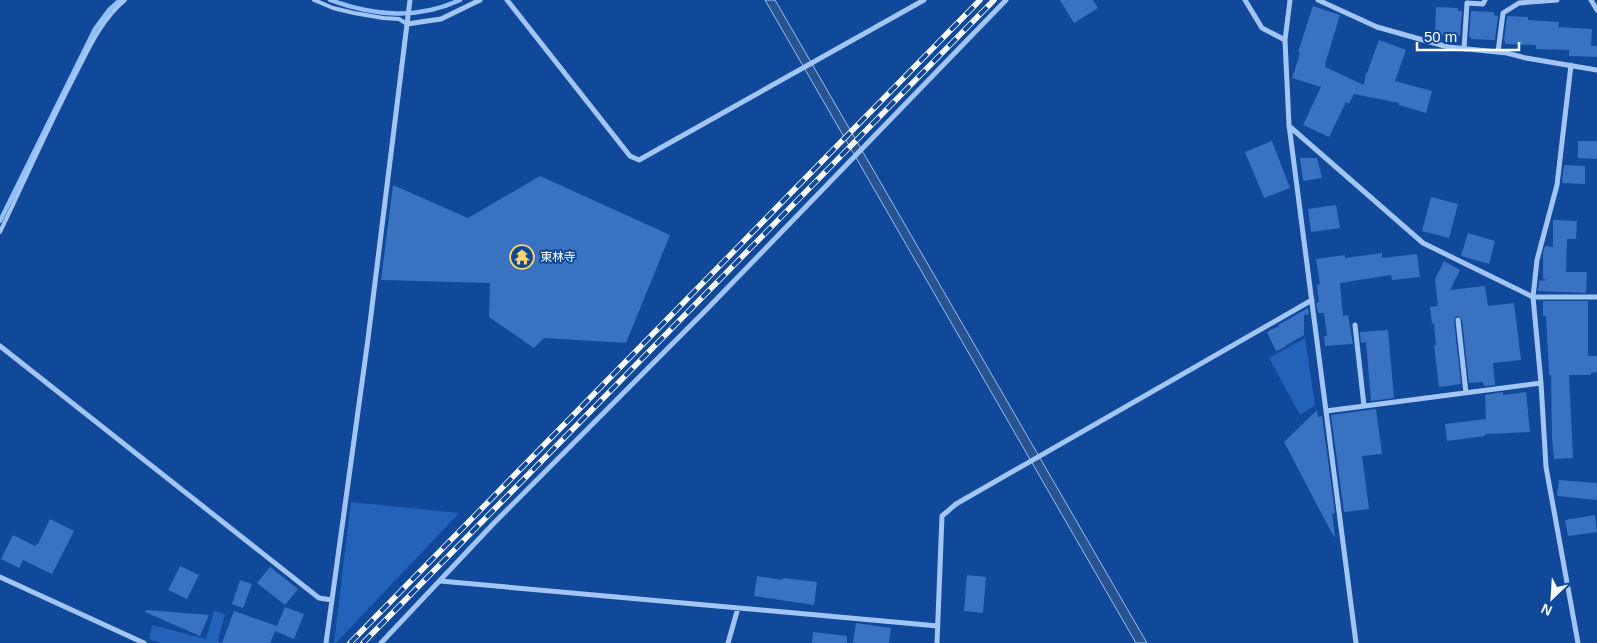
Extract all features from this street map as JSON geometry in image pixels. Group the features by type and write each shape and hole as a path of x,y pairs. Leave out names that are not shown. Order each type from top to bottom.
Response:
{"street":[{"path":"326,643 368,338 410,0"},
{"path":"407,24 441,19 480,0"},
{"path":"507,0 630,156 639,160 924,0"},
{"path":"380,643 494,523 707,309 1006,0"},
{"path":"1245,0 1262,28 1285,40"},
{"path":"1290,0 1285,40 1288,125 1356,643"},
{"path":"1318,0 1377,26 1448,47 1498,52 1597,70"},
{"path":"1464,49 1467,3 1483,4 1485,0"},
{"path":"1498,52 1503,13 1519,2 1557,0"},
{"path":"1591,0 1597,10"},
{"path":"1571,66 1557,184 1538,260 1533,297 1546,467 1578,643"},
{"path":"1288,125 1423,244 1533,297 1597,297"},
{"path":"937,643 942,516 956,504 1312,300"},
{"path":"1458,320 1466,393"},
{"path":"1356,325 1364,406"},
{"path":"0,346 319,598 332,600"},
{"path":"1326,411 1541,383"},
{"path":"0,577 144,643"},
{"path":"440,581 938,626"},
{"path":"728,643 738,608"}],"lane":[{"path":"0,232 98,30 113,10 125,0"},
{"path":"314,0 354,13 399,19 407,24"}],"shaded area":[{"path":"765,0 775,0 1147,643 1136,643"},
{"path":"1305,338 1315,405 1300,415 1269,358"},
{"path":"351,502 459,513 334,643"},
{"path":"214,611 225,614 218,640 220,643 161,643 149,639 152,625 206,639"}],"building":[{"path":"1060,0 1093,0 1098,8 1074,23"},
{"path":"1313,6 1340,15 1325,67 1364,85 1366,73 1379,40 1406,50 1395,81 1432,91 1426,113 1399,105 1399,103 1354,94 1349,104 1346,102 1329,137 1303,125 1321,87 1292,78 1300,53 1298,52"},
{"path":"1436,7 1458,8 1458,11 1462,11 1460,36 1435,35"},
{"path":"1471,11 1494,12 1494,15 1498,16 1495,40 1471,39 1469,37"},
{"path":"1507,16 1528,17 1528,20 1559,22 1558,27 1592,29 1591,46 1597,46 1597,57 1569,56 1569,50 1536,49 1536,45 1505,44"},
{"path":"1272,141 1290,188 1264,198 1245,152"},
{"path":"1578,141 1597,141 1597,159 1578,158"},
{"path":"1300,158 1317,158 1322,178 1303,181"},
{"path":"1564,165 1585,166 1585,184 1562,183"},
{"name":"東林寺","path":"540,176 670,235 626,343 544,338 534,348 489,317 490,283 381,280 393,185 468,218"},
{"path":"1431,197 1458,204 1449,238 1422,231"},
{"path":"1336,205 1340,228 1311,232 1308,209"},
{"path":"1553,220 1577,221 1576,239 1567,239 1566,272 1587,272 1586,293 1538,291 1539,281 1547,280 1543,279 1543,253 1545,246 1553,247"},
{"path":"1468,233 1495,241 1489,264 1461,256"},
{"path":"1382,253 1382,258 1417,254 1420,277 1392,280 1391,275 1340,283 1343,316 1348,315 1353,344 1325,346 1324,336 1327,336 1324,313 1318,313 1316,303 1319,302 1317,285 1320,284 1316,259 1345,255 1345,258"},
{"path":"1444,261 1460,270 1450,290 1485,286 1488,306 1514,303 1521,360 1493,363 1495,385 1484,386 1483,382 1469,383 1462,320 1458,316 1454,320 1461,384 1439,387 1434,345 1436,345 1434,323 1432,324 1430,307 1438,306 1435,279"},
{"path":"1543,301 1588,301 1588,356 1597,356 1597,372 1591,373 1591,375 1569,375 1573,458 1554,459 1551,375 1549,375 1546,316 1543,316"},
{"path":"1308,308 1309,314 1304,315 1304,335 1276,351 1267,332"},
{"path":"1388,330 1394,398 1371,401 1366,342 1361,343 1360,332"},
{"path":"1503,392 1503,395 1526,392 1530,432 1485,434 1485,436 1447,441 1445,424 1486,419 1485,395"},
{"path":"1376,409 1382,454 1362,456 1369,509 1344,512 1331,415"},
{"path":"1317,410 1318,417 1322,416 1335,513 1332,514 1334,537 1284,442"},
{"path":"1559,480 1597,483 1597,500 1557,496"},
{"path":"1595,515 1597,532 1568,536 1565,520"},
{"path":"50,519 74,531 52,574 23,560 19,568 1,559 13,535 35,546 38,544"},
{"path":"180,566 199,575 187,599 168,590"},
{"path":"270,567 298,589 285,605 257,583"},
{"path":"967,575 986,577 983,613 964,611"},
{"path":"757,576 817,582 814,605 754,596"},
{"path":"240,580 252,584 243,608 232,604"},
{"path":"285,607 304,614 294,639 275,631"},
{"path":"146,610 209,615 200,636 145,612"},
{"path":"234,611 277,626 270,643 222,643"},
{"path":"856,623 891,628 889,643 853,643"},
{"path":"813,632 847,636 847,643 812,643"}],"waterway":[{"path":"0,221 95,29 109,10 120,0"},
{"path":"330,0 363,10 395,14 428,11 460,0"}],"railway":[{"path":"350,643 980,0"},
{"path":"363,643 994,0"}],"place":[{"name":"東林寺","path":"522,257"}]}
